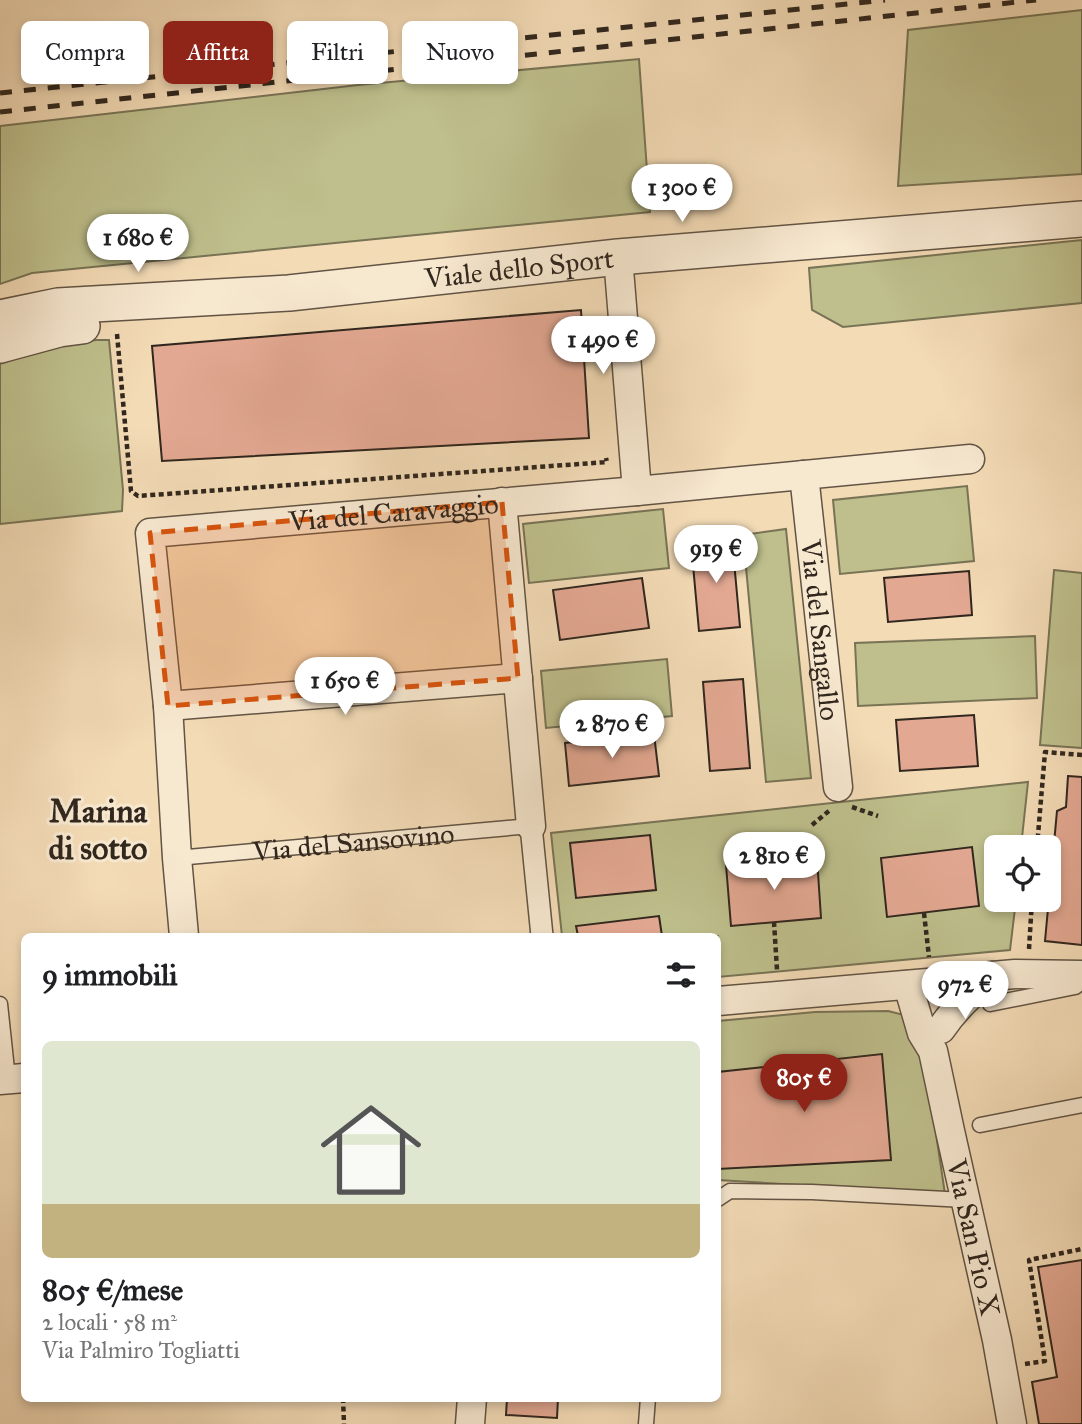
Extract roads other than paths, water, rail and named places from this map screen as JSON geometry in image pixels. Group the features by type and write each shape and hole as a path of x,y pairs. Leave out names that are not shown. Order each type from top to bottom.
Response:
{"street":[{"name":"Viale dello Sport","path":"0,345 60,330 289,293 618,257 1082,219"},
{"path":"618,257 636,491"},
{"name":"Viale dello Sport","path":"0,318 58,306 289,293"},
{"name":"Via del Caravaggio","path":"168,706 150,533 970,459"},
{"name":"Via del Sangallo","path":"804,475 837,796"},
{"path":"502,502 542,933"},
{"path":"184,933 168,706 518,678"},
{"path":"721,1001 908,985 935,974 1082,975"},
{"name":"Via San Pio X","path":"935,974 937,1040 965,1200 997,1340 1012,1424"},
{"path":"937,1040 951,1013 992,976"},
{"name":"Via San Pio X","path":"908,985 922,1032 937,1040"},
{"path":"470,1424 472,1402"}],"lane":[{"name":"Via del Sansovino","path":"177,858 531,826"},
{"path":"990,1004 1075,987 1082,982"},
{"path":"0,1004 11,1079"},
{"path":"980,1125 1082,1105"},
{"path":"721,1197 730,1191 812,1192 965,1200"},
{"path":"646,1424 648,1402"}],"railway":[{"path":"0,93 885,0"},
{"path":"0,112 1036,0"}],"district":[{"name":"Marina di sotto","path":"98,830"}]}
